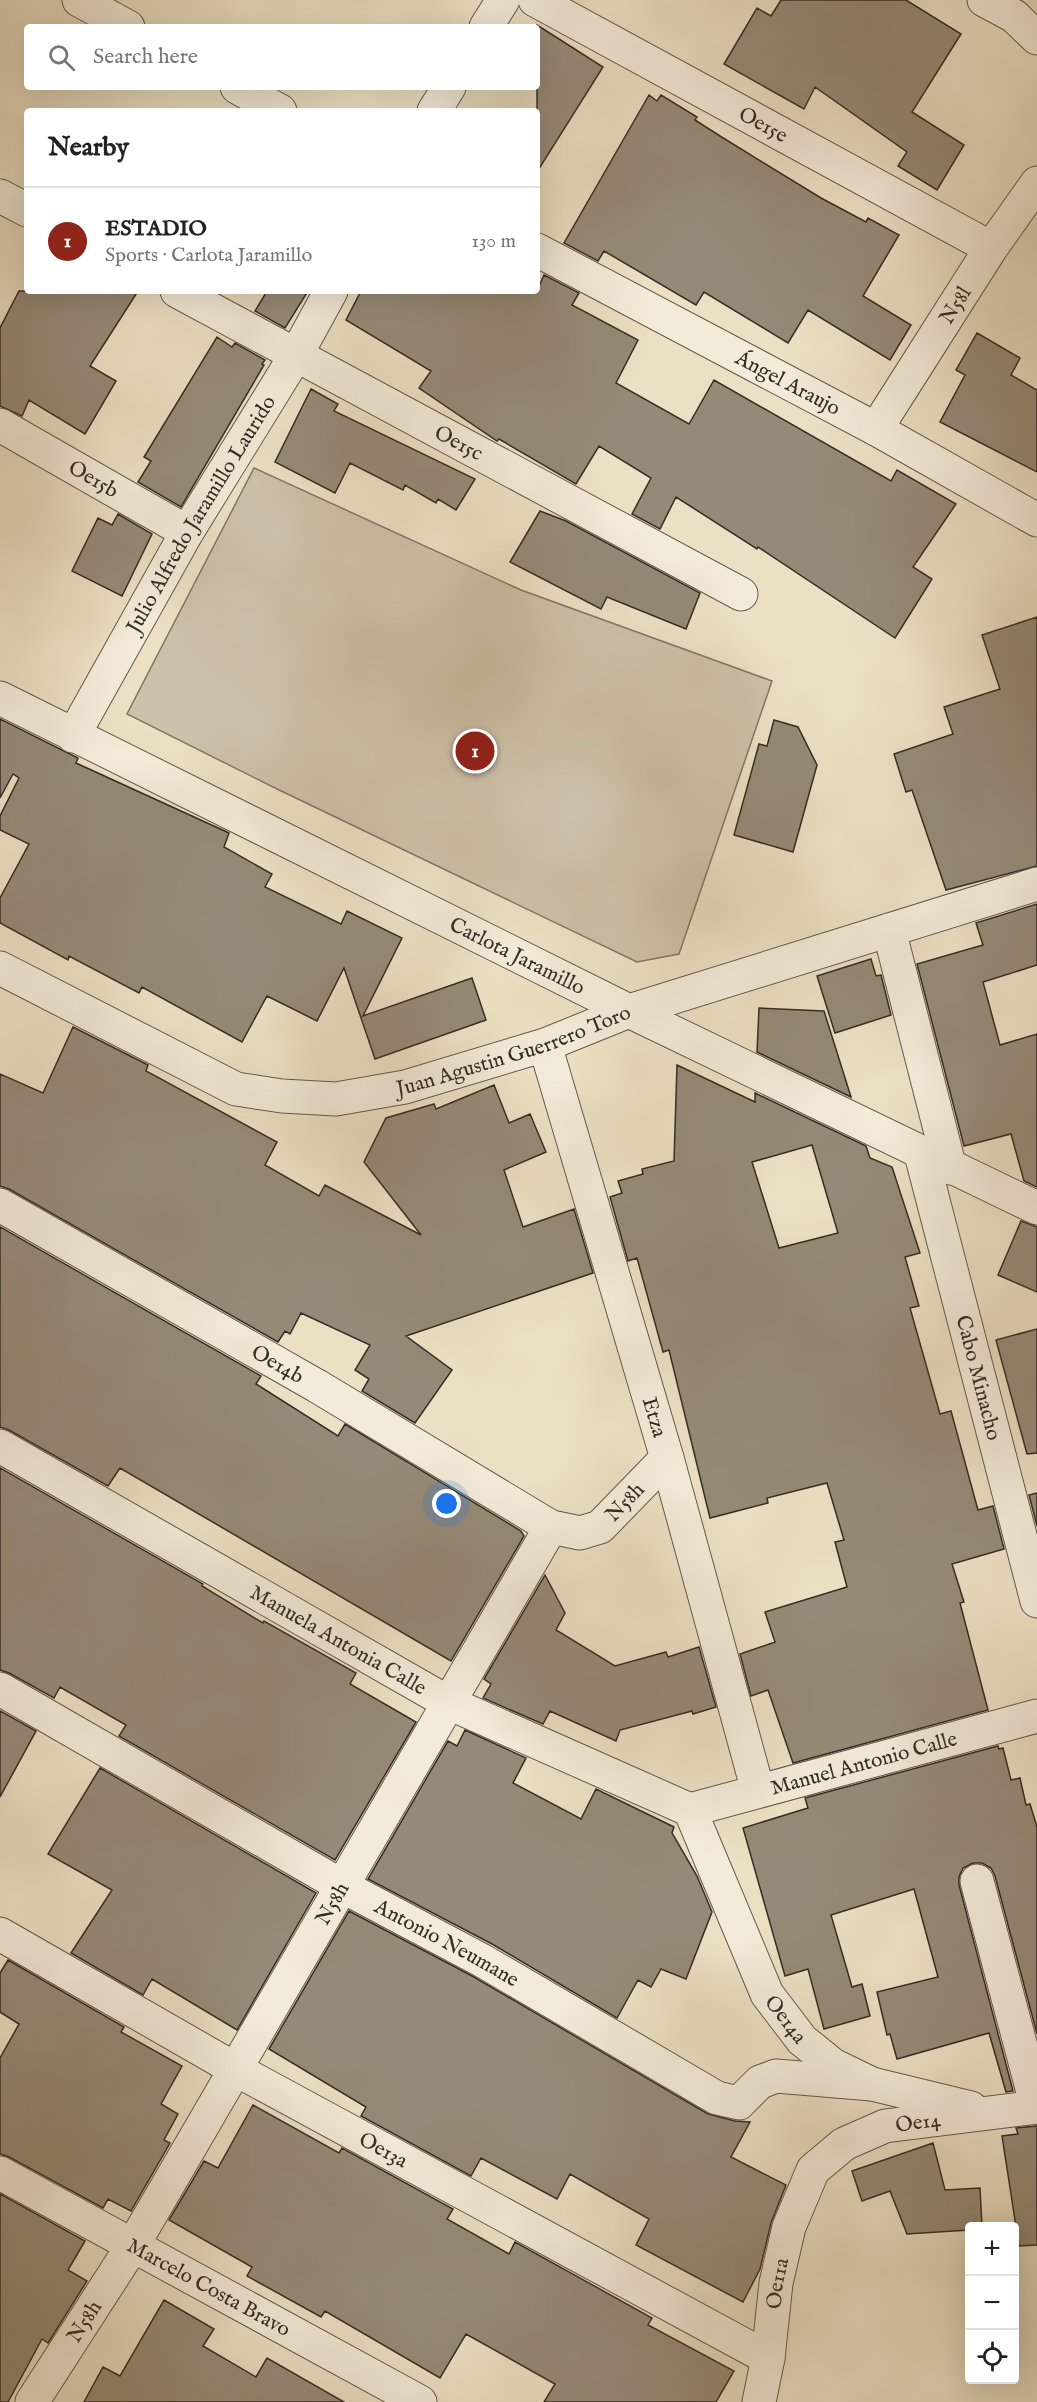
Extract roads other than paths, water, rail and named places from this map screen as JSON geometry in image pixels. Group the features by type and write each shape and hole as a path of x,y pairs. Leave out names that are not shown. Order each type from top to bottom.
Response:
{"street":[{"path":"79,0 123,24"},
{"path":"488,24 503,0"},
{"name":"Oe15e","path":"535,0 991,248"},
{"path":"984,0 1014,16 1037,38"},
{"path":"242,90 275,108"},
{"path":"436,108 447,90"},
{"name":"N58l","path":"876,429 991,248 1037,183"},
{"path":"0,196 24,208"},
{"name":"Ángel Araujo","path":"540,252 876,429 1037,520"},
{"name":"Oe15c","path":"183,294 741,594"},
{"name":"Julio Alfredo Jaramillo Laurido","path":"73,736 187,532 296,355 329,294"},
{"name":"Oe15b","path":"0,425 187,532"},
{"name":"Carlota Jaramillo","path":"0,698 629,1011 935,1161 1037,1208"},
{"name":"Juan Agustin Guerrero Toro","path":"0,968 236,1089 282,1096 336,1099 405,1088 545,1045 629,1011 1037,884"},
{"name":"Cabo Minacho","path":"889,930 935,1161 1037,1601"},
{"name":"Etza","path":"545,1045 667,1458 758,1791"},
{"name":"Oe14b","path":"0,1205 317,1386 551,1527"},
{"name":"Manuela Antonia Calle","path":"0,1446 448,1703 690,1810"},
{"name":"N58h","path":"32,2402 133,2245 551,1527 580,1533 600,1527 667,1458"},
{"name":"Antonio Neumane","path":"0,1689 342,1886 483,1961 717,2098 739,2103 760,2082 776,2076 872,2084"},
{"name":"Manuel Antonio Calle","path":"690,1810 1037,1716"},
{"name":"Oe14a","path":"690,1810 767,1994 802,2040 833,2065 872,2084 989,2113"},
{"path":"977,1881 1037,2107"},
{"name":"Oe13a","path":"0,1934 235,2069 768,2358"},
{"name":"Oe14","path":"813,2170 844,2144 885,2126 1037,2107"},
{"name":"Oe11a","path":"759,2402 768,2358 776,2283 789,2227 813,2170"},
{"name":"Marcelo Costa Bravo","path":"0,2173 420,2402"}],"place":[{"name":"ESTADIO","path":"475,751"}]}
